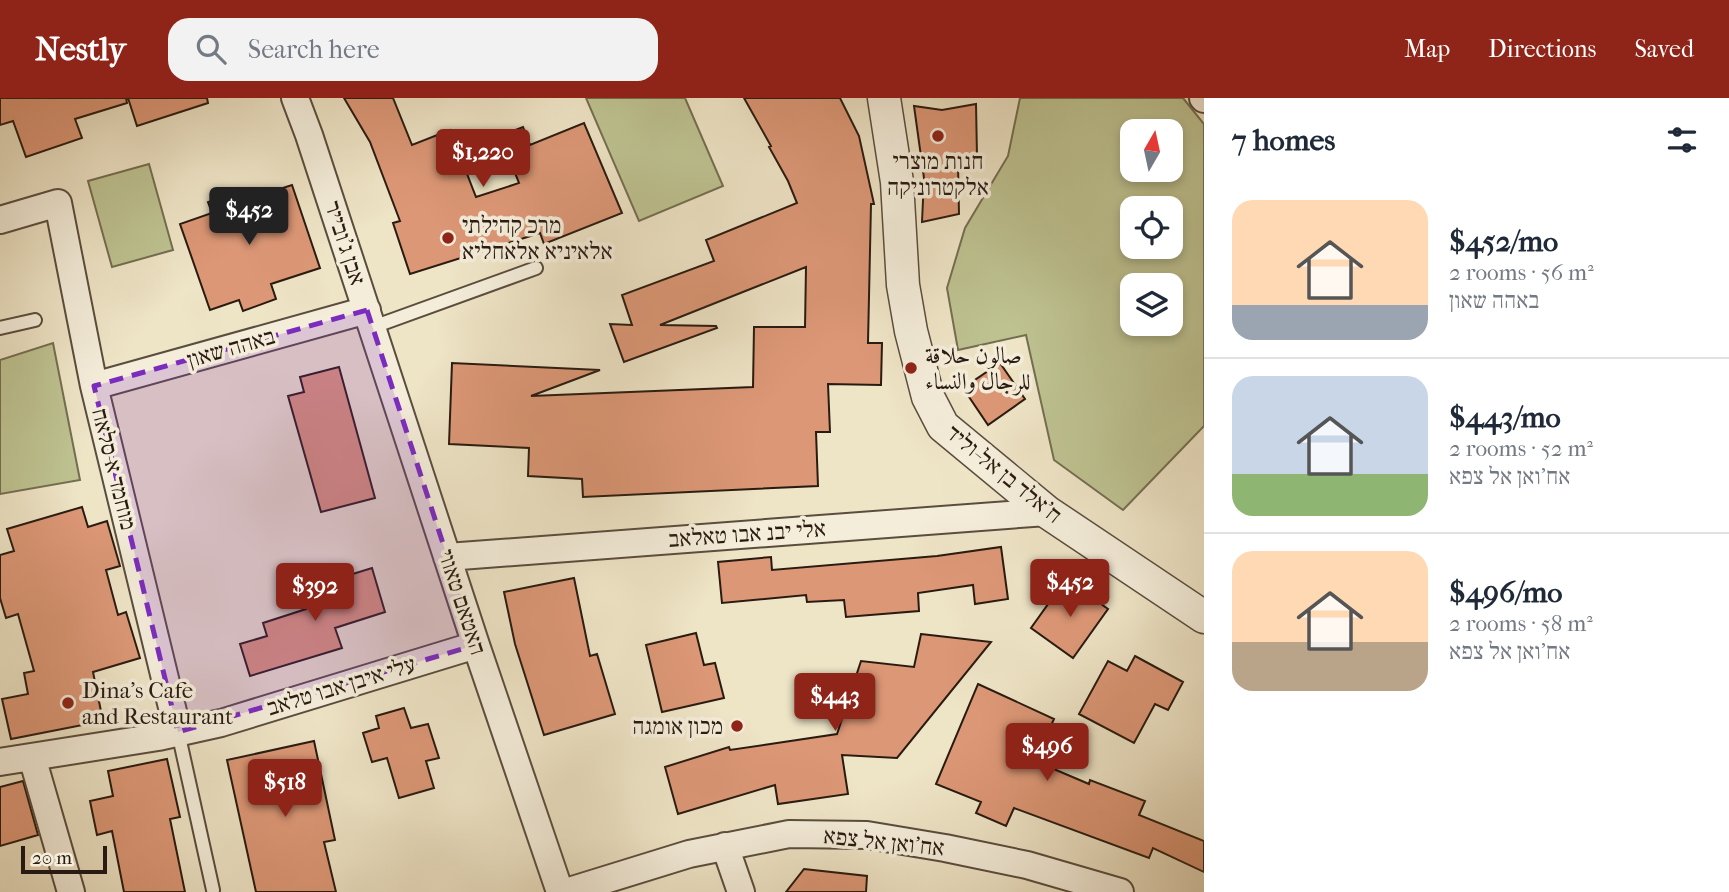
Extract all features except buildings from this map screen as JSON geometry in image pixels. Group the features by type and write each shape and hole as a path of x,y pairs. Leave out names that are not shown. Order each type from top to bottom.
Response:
{"street":[{"name":"אבן ג'ובייר","path":"295,98 370,319"},
{"name":"ח'אלד בן אל-וליד","path":"884,98 897,182 903,285 911,331 928,397 943,426 1047,512 1204,617"},
{"name":"מוחמד א-סלאח","path":"0,220 58,203 94,386 178,732"},
{"name":"באהה שאון","path":"94,386 370,319"},
{"name":"האטאם טאווי","path":"370,319 560,892"},
{"name":"אלי יבנ אבו טאלאב","path":"447,557 1047,512"},
{"name":"עלי איבן אבו טלאב","path":"0,762 221,723 476,645"},
{"path":"32,757 71,892"},
{"name":"אח'ואן אל צפא","path":"566,892 689,853 789,834 867,835 945,848 1027,865 1120,892"},
{"path":"725,846 741,892"}],"lane":[{"path":"370,319 536,268"},
{"path":"0,328 35,320"},
{"path":"178,732 212,890"}],"highlighted area":[{"path":"367,310 476,645 178,732 94,386"}],"green space":[{"path":"586,98 685,98 723,186 639,221"},
{"path":"1020,98 1183,98 1204,124 1204,426 1123,510 1054,460 1026,335 958,350 947,288 965,228 1008,156"},
{"path":"149,164 173,250 112,267 88,181"},
{"path":"53,343 80,480 0,494 0,360"}],"place":[{"name":"חנות מוצרי אלקטרוניקה","path":"938,136"},
{"name":"מרכ קהילתי אלאיניא אלאחליא","path":"448,238"},
{"name":"صالون حلاقة للرجال والنساء","path":"911,368"},
{"name":"Dina's Cafe and Restaurant","path":"68,703"},
{"name":"מכון אומגה","path":"737,726"}]}
